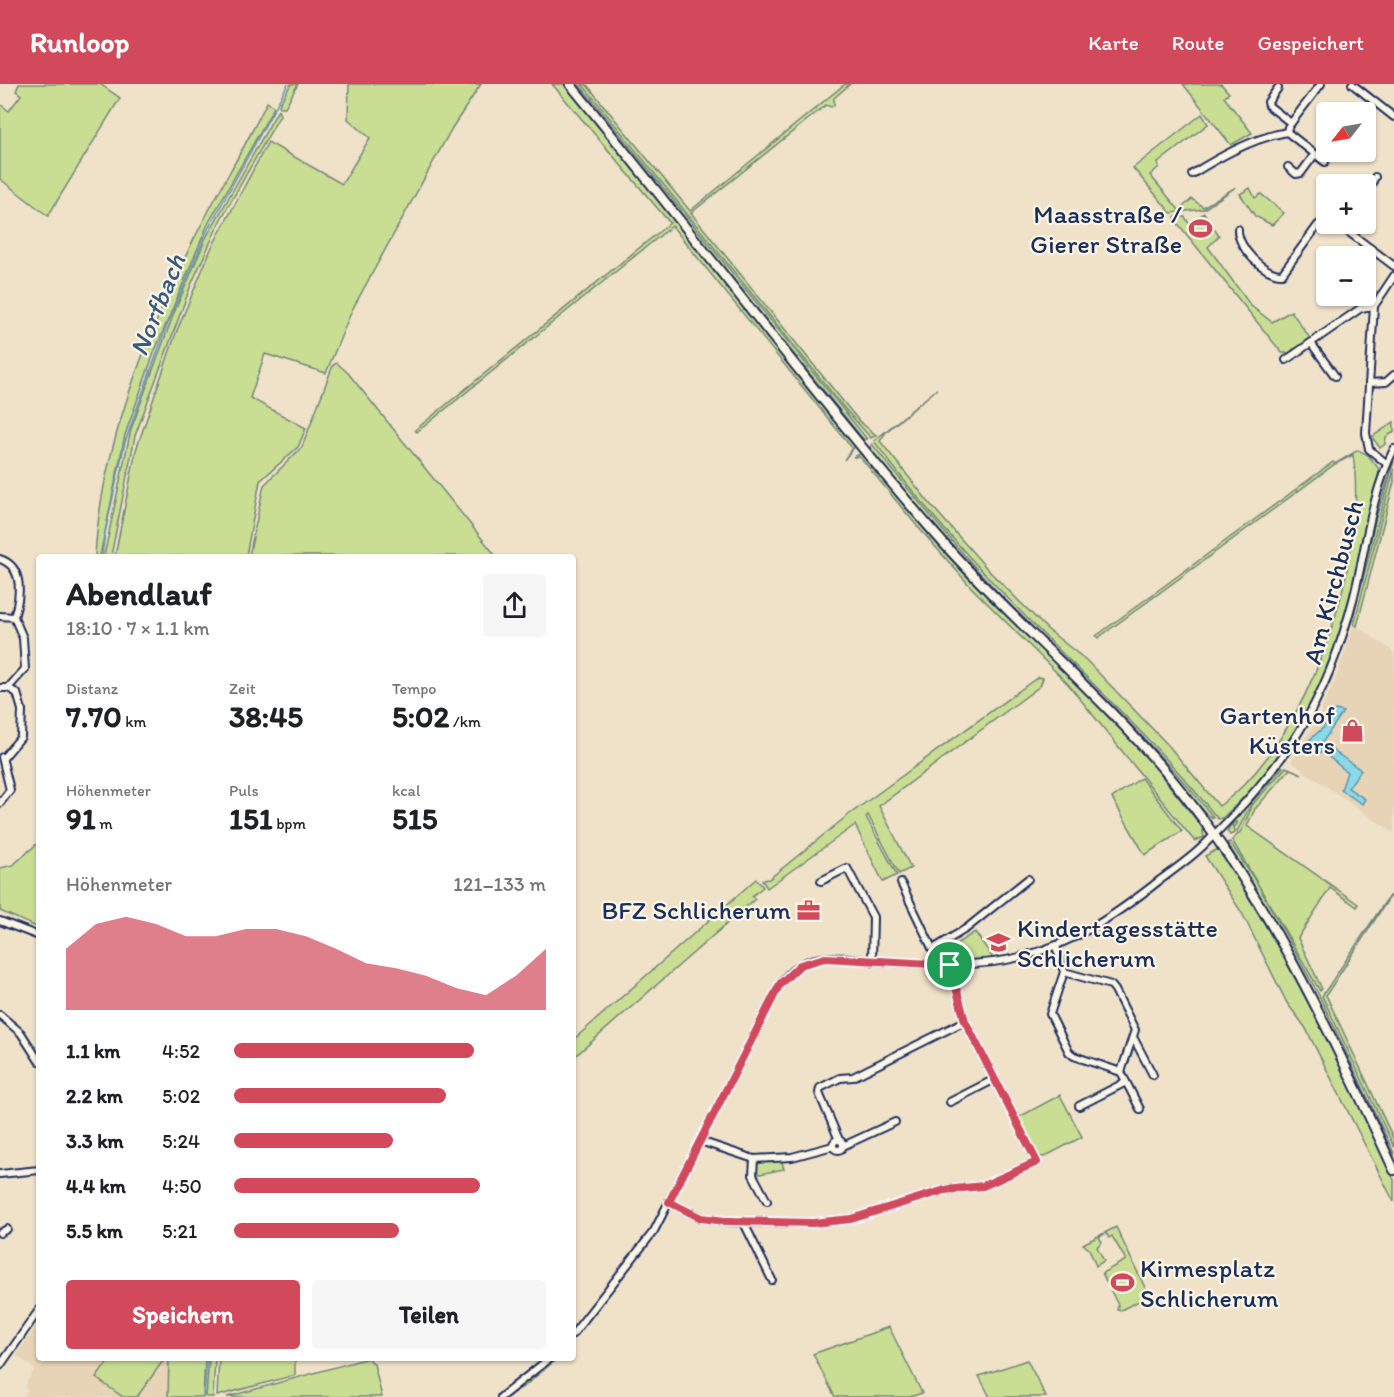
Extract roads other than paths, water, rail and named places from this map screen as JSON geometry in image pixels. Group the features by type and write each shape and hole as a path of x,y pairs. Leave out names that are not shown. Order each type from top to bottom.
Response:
{"main road":[{"path":"570,84 930,528 1012,617 1143,746 1214,834 1253,892 1284,948 1394,1170"}],"street":[{"path":"1192,174 1228,152 1287,132 1291,123 1321,84"},
{"path":"1352,84 1394,117"},
{"path":"1278,88 1268,102 1269,106 1291,123"},
{"path":"1287,132 1316,154 1301,173 1296,174 1288,167"},
{"path":"1238,229 1240,239 1252,258 1274,274 1281,274 1316,228"},
{"path":"1353,234 1394,266"},
{"path":"1376,303 1391,284 1394,276"},
{"path":"1286,360 1361,308 1374,306 1366,441 1374,456 1387,464"},
{"path":"1311,343 1335,376"},
{"path":"1369,383 1386,382 1394,375"},
{"name":"Am Kirchbusch","path":"576,1330 645,1245 787,976 800,965 819,958 940,965 1004,961 1056,946 1112,917 1196,852 1214,834 1283,759 1321,693 1349,614 1375,504 1394,449"},
{"path":"0,559 13,568 20,586 20,599 14,617 23,638 26,664 22,675 8,688"},
{"path":"0,616 14,617"},
{"path":"0,688 8,688 20,699 22,731 19,742 2,757 10,790 0,803"},
{"path":"821,881 847,868 873,917 872,961"},
{"path":"933,949 967,928 1028,879"},
{"path":"901,883 940,965"},
{"path":"0,921 36,935"},
{"path":"1056,946 1064,972 1050,1012 1070,1053 1121,1072 1140,1109"},
{"path":"669,1202 701,1218 744,1223 813,1223 851,1219 945,1190 983,1186 1037,1162 965,1021 950,965"},
{"path":"1064,972 1113,986 1134,1026 1121,1072"},
{"path":"0,1015 21,1033 36,1056"},
{"path":"841,1143 819,1093 820,1088 840,1078 853,1077 965,1021"},
{"path":"1133,1036 1153,1075"},
{"path":"950,1102 995,1079"},
{"path":"1079,1106 1126,1082"},
{"path":"700,1141 754,1159 792,1157 833,1146 834,1142 841,1143 895,1122"},
{"path":"754,1159 753,1175 767,1201"},
{"path":"0,1174 36,1170"},
{"path":"744,1223 772,1280"},
{"path":"0,1233 7,1229"},
{"path":"0,1366 36,1314"},
{"path":"501,1397 546,1361"}],"water":[{"path":"1332,711 1343,712 1322,743 1361,770 1348,788 1365,799 1362,804 1341,790 1347,772 1324,753 1305,750 1306,743 1324,727"}],"waterway":[{"name":"Norfbach","path":"102,554 125,442 166,328 208,229 288,84"},
{"name":"Norfbach","path":"204,1397 207,1361"}],"place":[{"name":"Maasstraße / Gierer Straße","path":"1200,229"},
{"name":"Gartenhof Küsters","path":"1353,730"},
{"name":"BFZ Schlicherum","path":"809,910"},
{"name":"Kindertagesstätte Schlicherum","path":"999,943"},
{"name":"Kirmesplatz Schlicherum","path":"1122,1283"}]}
